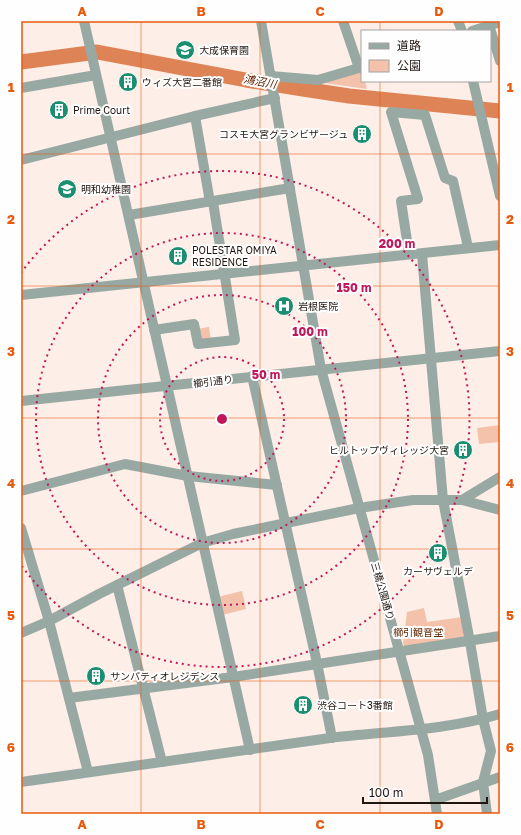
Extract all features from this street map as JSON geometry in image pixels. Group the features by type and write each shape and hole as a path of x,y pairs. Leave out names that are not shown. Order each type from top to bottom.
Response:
{"street":[{"path":"84,21 112,138 202,543 250,750"},
{"name":"三橋公園通り","path":"261,21 321,369 428,755 437,814"},
{"path":"271,78 318,80 360,68 343,21"},
{"path":"475,30 500,22"},
{"path":"489,25 491,30"},
{"path":"491,31 500,60"},
{"path":"21,88 96,75"},
{"path":"473,82 481,115 496,158 500,196"},
{"path":"21,160 112,138 274,95"},
{"path":"409,254 401,201 418,199 391,112 425,115 445,178 453,181 468,247"},
{"path":"154,330 194,324 198,344 235,340 226,274 194,116"},
{"path":"129,215 290,188"},
{"path":"21,295 409,254 422,254 468,247 500,245"},
{"path":"422,254 443,500 483,719 492,751 483,782 487,814"},
{"name":"櫛引通り","path":"21,401 500,351"},
{"path":"252,376 317,663 332,738"},
{"path":"21,491 125,464 188,476 277,485"},
{"path":"462,500 500,477"},
{"path":"21,633 49,621 202,543 285,523 359,508 413,500 462,500 500,510"},
{"path":"21,528 49,621 88,772"},
{"path":"117,585 162,762"},
{"path":"69,698 144,687 233,677 400,650 470,642 500,636"},
{"path":"21,782 332,738 421,730 483,719 500,714"},
{"path":"435,800 500,777"}],"green space":[{"path":"361,70 361,82 365,82 367,89 317,82"},
{"path":"209,327 211,341 199,342 197,329"},
{"path":"500,425 500,442 479,444 477,428"},
{"path":"242,591 246,609 222,615 218,597"},
{"name":"櫛引観音堂","path":"424,608 427,622 463,617 464,639 405,647 403,644 407,612"}],"waterway":[{"name":"鴻沼川","path":"21,62 97,52 246,80 349,96 500,111"}],"place":[{"name":"大成保育園","path":"185,50"},
{"name":"ウィズ大宮二番館","path":"128,82"},
{"name":"Prime Court","path":"59,110"},
{"name":"コスモ大宮グランビザージュ","path":"362,134"},
{"name":"明和幼稚園","path":"67,189"},
{"name":"POLESTAR OMIYA RESIDENCE","path":"178,256"},
{"name":"岩根医院","path":"284,306"},
{"name":"ヒルトップヴィレッジ大宮","path":"463,450"},
{"name":"カーサヴェルデ","path":"438,553"},
{"name":"サンパティオレジデンス","path":"96,676"},
{"name":"渋谷コート3番館","path":"303,705"}]}
